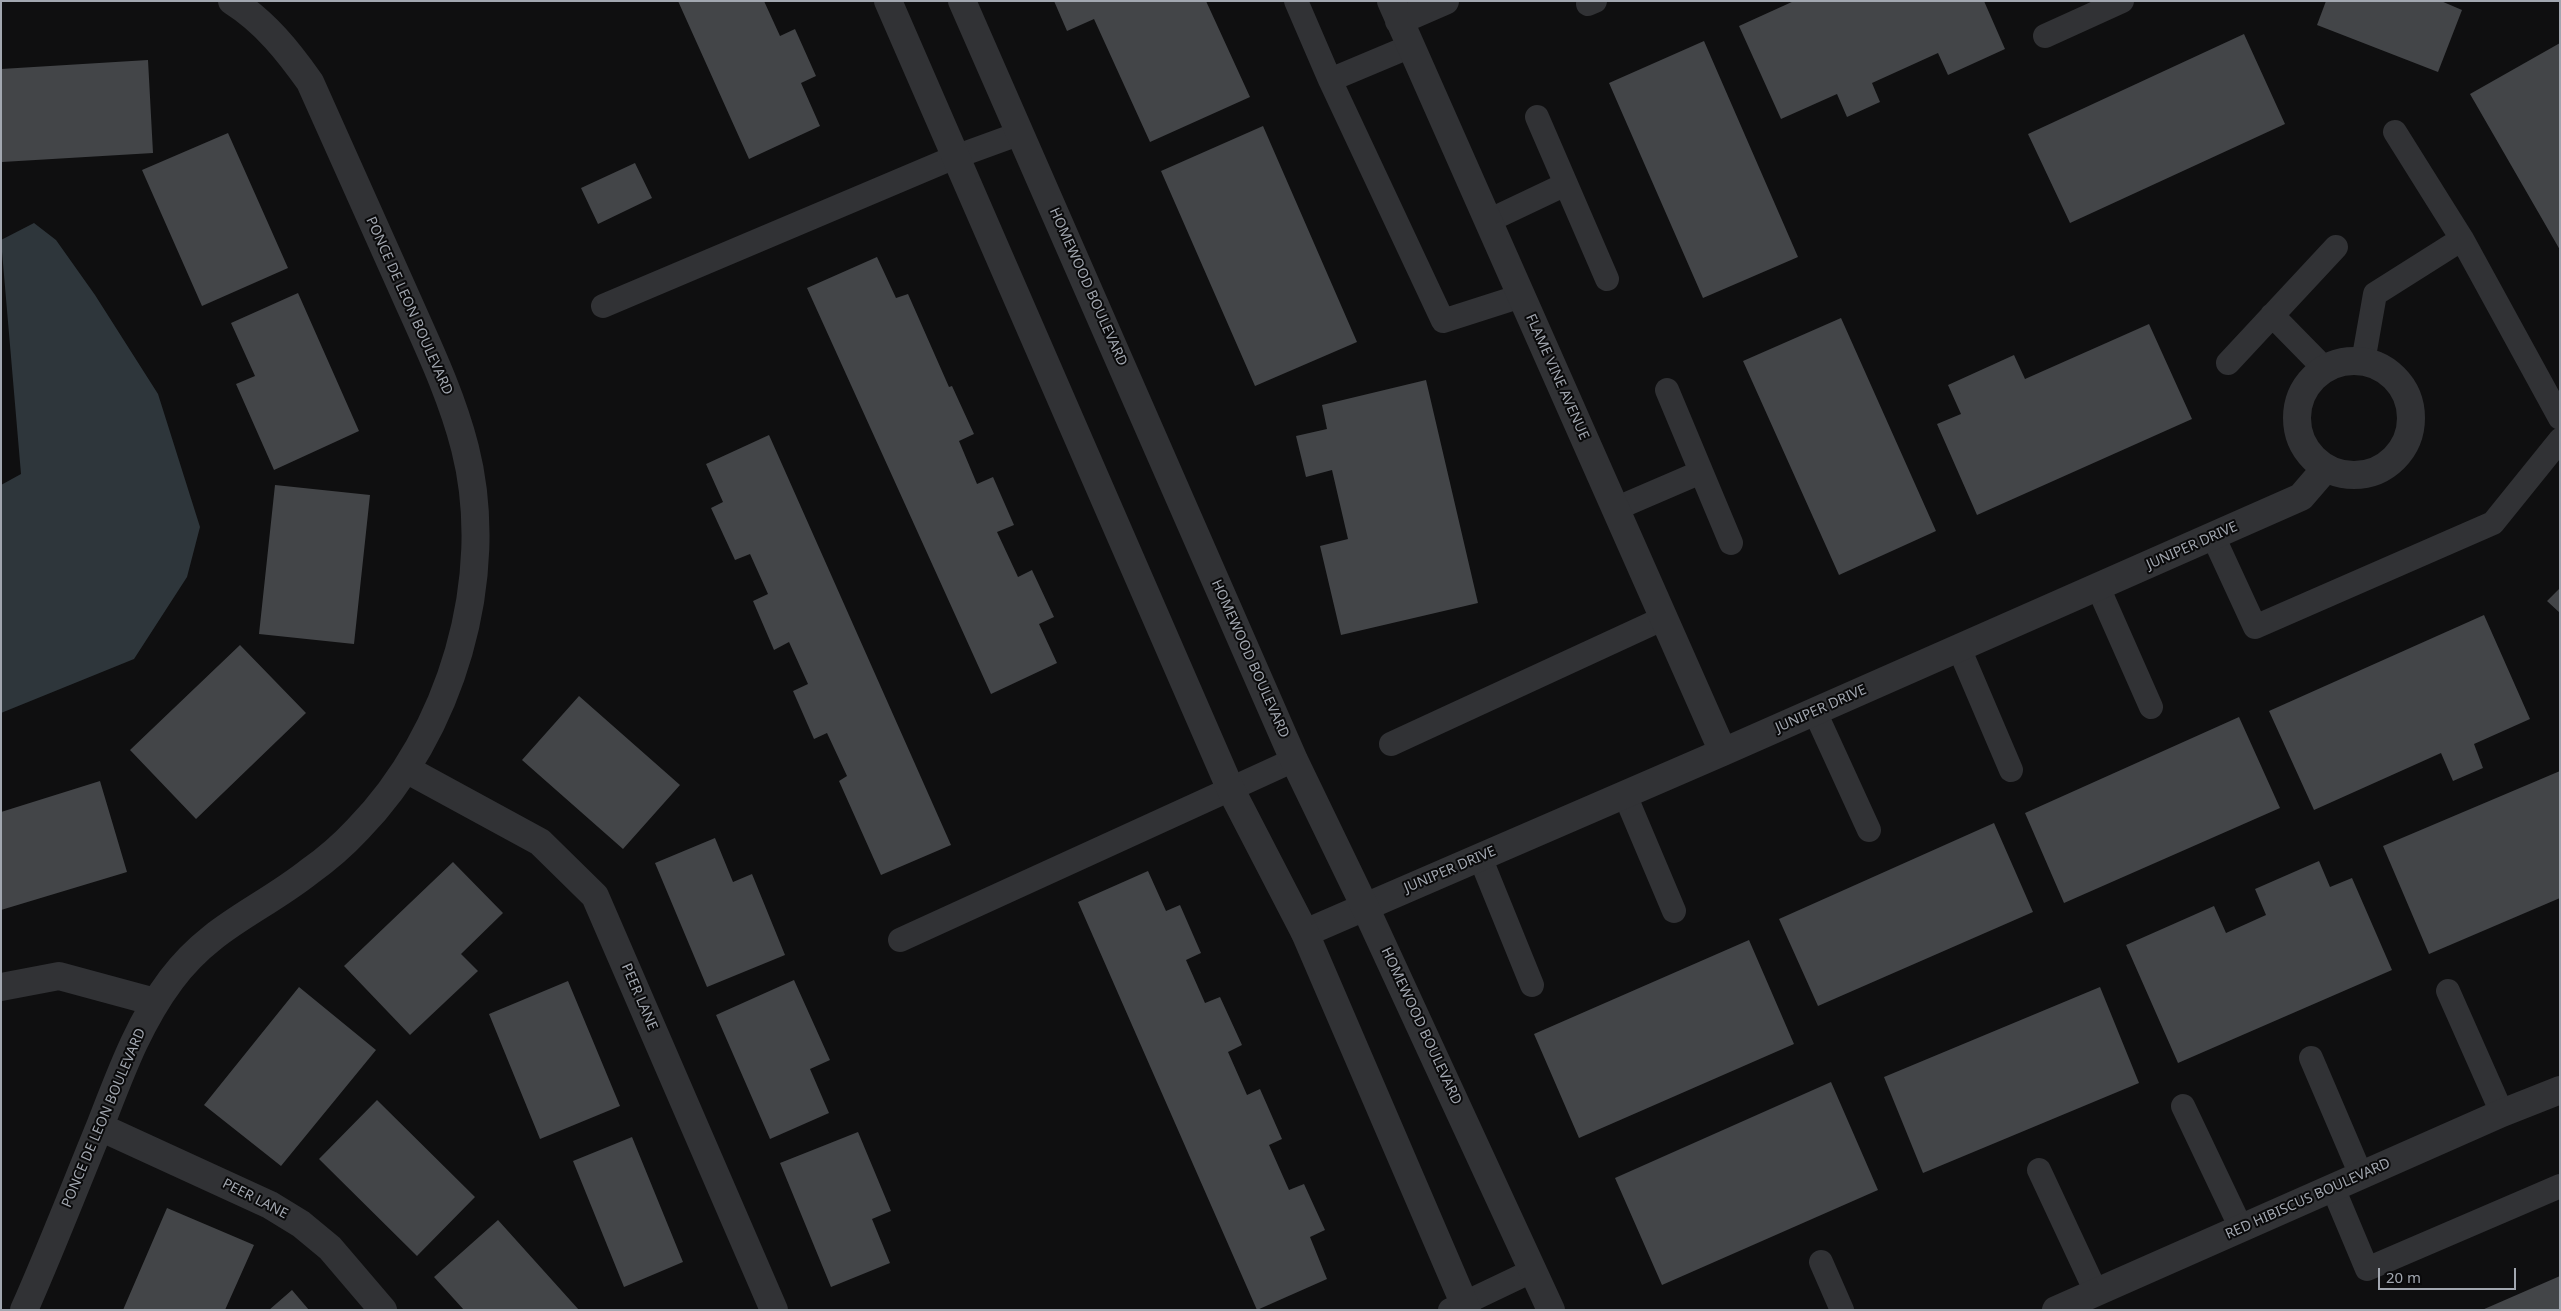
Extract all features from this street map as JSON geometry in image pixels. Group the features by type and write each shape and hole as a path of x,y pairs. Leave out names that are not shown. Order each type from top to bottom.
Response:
{"street":[{"name":"PONCE DE LEON BOULEVARD","path":"24,1310 130,1050 155,1002 180,969 224,927 309,872 359,828 406,769 438,711 460,649 473,583 475,516 466,451 446,386 310,82 291,55 269,30 232,1"},
{"path":"888,1 1231,790 1305,933 1461,1308"},
{"name":"HOMEWOOD BOULEVARD","path":"962,1 1294,760 1365,907 1551,1310"},
{"path":"1395,11 1445,1"},
{"name":"FLAME VINE AVENUE","path":"1395,11 1723,752"},
{"path":"2343,362 2363,362 2382,369 2398,381 2407,397 2411,417 2408,437 2399,454 2383,467 2365,474 2345,475 2326,468 2310,456 2300,439 2296,420 2300,399 2309,382 2325,369 2343,362"},
{"name":"JUNIPER DRIVE","path":"1305,933 1626,795 2301,497 2326,468"},
{"name":"PEER LANE","path":"406,769 540,842 595,896 774,1310"},
{"path":"1,987 59,976 155,1002"},
{"name":"RED HIBISCUS BOULEVARD","path":"2056,1310 2502,1113 2560,1090"},
{"name":"PEER LANE","path":"100,1127 270,1205 301,1224 330,1248 384,1310"}],"lane":[{"path":"1296,1 1330,80 1443,321 1521,296"},
{"path":"2045,36 2122,1"},
{"path":"1330,80 1411,46"},
{"path":"1537,117 1607,278"},
{"path":"2395,132 2462,239 2560,418"},
{"path":"603,306 955,157 1021,133"},
{"path":"1488,221 1566,184"},
{"path":"2363,362 2375,294 2462,239"},
{"path":"2228,363 2336,248"},
{"path":"2272,315 2325,369"},
{"path":"1667,390 1731,543"},
{"path":"2213,536 2255,627 2493,523 2560,440"},
{"path":"1615,509 1701,472"},
{"path":"2098,587 2151,707"},
{"path":"1391,744 1664,618"},
{"path":"1959,648 2011,770"},
{"path":"1815,712 1870,830"},
{"path":"900,940 1294,760"},
{"path":"1626,795 1674,911"},
{"path":"1480,857 1532,985"},
{"path":"2448,992 2502,1113"},
{"path":"2311,1058 2361,1176"},
{"path":"2183,1106 2241,1228"},
{"path":"2039,1170 2096,1292"},
{"path":"2333,1188 2367,1269 2560,1186"},
{"path":"1821,1262 1842,1310"},
{"path":"1461,1308 1534,1270"}],"shaded area":[{"path":"34,223 56,240 95,295 158,394 200,527 187,577 134,659 1,713 1,485 21,474 1,240"}],"building":[{"path":"678,1 764,1 780,36 795,29 816,76 801,83 820,126 749,159"},
{"path":"1054,1 1206,1 1250,97 1150,142 1094,19 1067,31"},
{"path":"1794,1 1984,1 2005,49 1948,75 1938,53 1872,83 1880,102 1847,117 1837,94 1781,119 1739,26"},
{"path":"2326,1 2441,1 2462,10 2438,72 2317,25"},
{"path":"2244,34 2285,124 2070,223 2028,134"},
{"path":"1704,41 1798,257 1703,298 1609,83"},
{"path":"2560,43 2560,250 2470,94"},
{"path":"148,60 153,153 2,162 1,69"},
{"path":"1263,126 1357,342 1255,386 1161,171"},
{"path":"228,133 288,268 202,306 142,170"},
{"path":"635,163 652,198 598,224 581,188"},
{"path":"877,257 896,298 908,294 949,387 952,386 974,434 959,441 977,484 993,477 1014,525 997,532 1018,577 1032,570 1054,617 1039,624 1057,663 991,694 807,288"},
{"path":"298,293 359,431 274,470 236,384 255,376 231,323"},
{"path":"1841,318 1936,531 1839,575 1743,361"},
{"path":"2149,324 2192,419 1977,515 1937,424 1961,414 1948,385 2014,355 2025,379"},
{"path":"1426,380 1478,603 1341,635 1320,546 1348,539 1332,470 1306,477 1296,436 1327,429 1322,405"},
{"path":"769,435 951,845 881,875 839,781 847,776 827,733 814,739 793,691 808,684 789,642 774,650 753,601 768,594 750,554 735,560 711,508 723,502 706,464"},
{"path":"275,485 370,495 354,644 259,634"},
{"path":"2560,588 2560,613 2547,601"},
{"path":"2484,615 2530,719 2474,744 2483,768 2453,781 2441,753 2314,810 2269,711"},
{"path":"240,645 306,713 196,819 130,750"},
{"path":"579,696 680,785 623,849 522,760"},
{"path":"2239,717 2280,808 2064,903 2025,813"},
{"path":"2560,771 2560,898 2429,954 2383,846"},
{"path":"100,781 127,872 1,910 1,812"},
{"path":"1994,823 2033,912 1818,1006 1779,919"},
{"path":"715,838 733,882 752,874 785,955 707,987 655,863"},
{"path":"2319,861 2330,887 2352,878 2392,970 2178,1063 2126,945 2214,906 2226,933 2266,915 2255,889"},
{"path":"453,862 503,913 461,954 478,971 410,1035 344,966"},
{"path":"1148,871 1166,911 1180,905 1201,953 1186,960 1205,1003 1220,997 1242,1045 1228,1052 1247,1095 1260,1089 1282,1139 1269,1145 1289,1190 1304,1184 1325,1230 1310,1237 1327,1279 1257,1310 1078,902"},
{"path":"1749,940 1794,1044 1579,1138 1534,1034"},
{"path":"794,980 830,1060 810,1069 829,1113 770,1139 716,1015"},
{"path":"568,981 620,1106 540,1139 489,1014"},
{"path":"299,987 376,1050 281,1166 204,1105"},
{"path":"2100,987 2139,1083 1923,1173 1884,1077"},
{"path":"1831,1082 1878,1190 1662,1285 1615,1178"},
{"path":"377,1100 475,1197 417,1256 319,1159"},
{"path":"858,1132 891,1211 872,1219 890,1263 831,1287 780,1163"},
{"path":"632,1137 683,1262 624,1287 573,1161"},
{"path":"167,1208 254,1245 225,1310 123,1310"},
{"path":"498,1220 579,1310 464,1310 434,1277"},
{"path":"2560,1276 2560,1310 2482,1310"},
{"path":"292,1290 309,1310 269,1310"}]}
